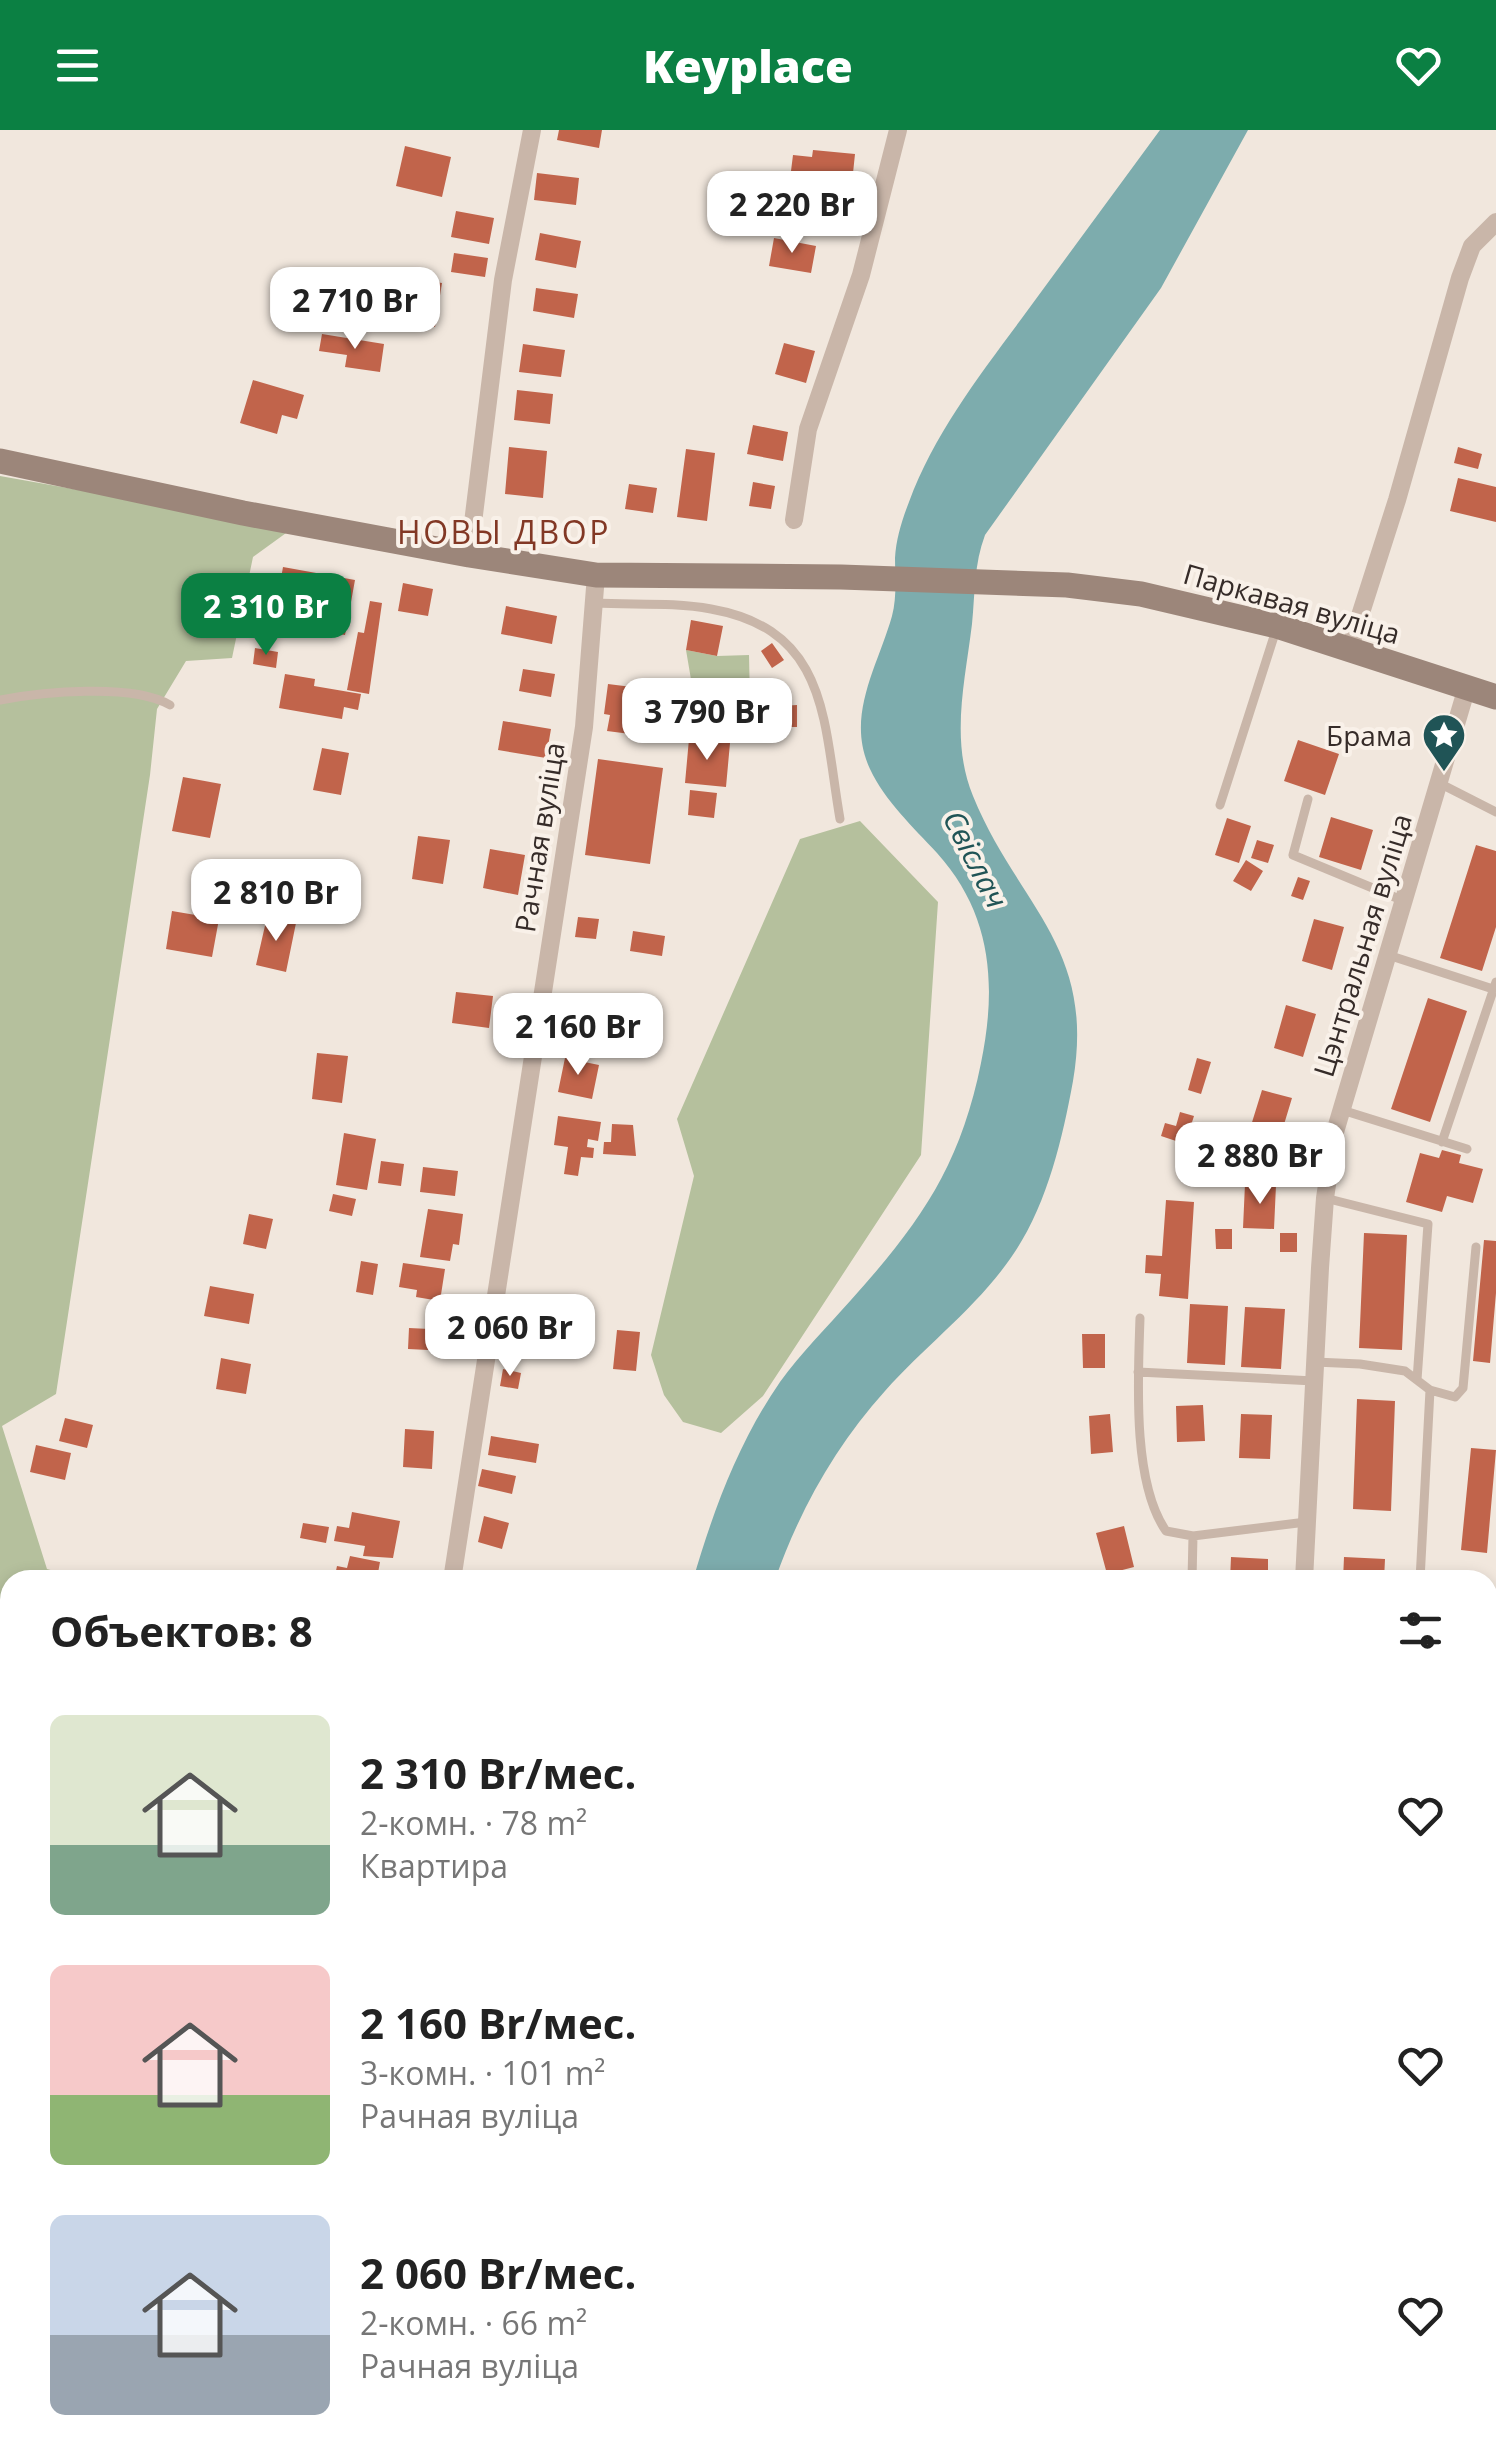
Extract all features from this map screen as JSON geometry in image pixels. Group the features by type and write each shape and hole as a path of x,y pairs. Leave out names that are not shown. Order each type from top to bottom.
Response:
{"main road":[{"name":"Паркавая вуліца","path":"0,461 243,512 596,575 841,577 1067,585 1141,594 1278,626 1496,697"}],"street":[{"path":"469,555 503,280 532,130"},
{"path":"794,520 808,429 860,275 898,130"},
{"path":"1350,647 1397,500 1460,278 1472,246 1496,222"},
{"name":"Рачная вуліца","path":"454,1570 584,727 596,575"},
{"name":"Цэнтральная вуліца","path":"1304,1570 1325,1198 1342,1110 1467,687"}],"lane":[{"path":"595,604 708,608 751,618 780,635 796,651 811,680 821,712 840,818"},
{"path":"1220,805 1278,626"},
{"path":"0,700 43,692 153,695 170,705"},
{"path":"1439,783 1496,812"},
{"path":"1308,799 1293,855 1404,901"},
{"path":"1388,955 1495,986 1442,1142"},
{"path":"1342,1110 1467,1150"},
{"path":"1325,1198 1428,1224 1417,1380"},
{"path":"1138,1372 1315,1372 1384,1366 1405,1371 1430,1390 1456,1397 1463,1388 1476,1247"},
{"path":"1140,1318 1138,1372 1144,1478 1154,1514 1166,1532 1193,1536 1306,1522"},
{"path":"1421,1570 1430,1390"},
{"path":"1192,1570 1193,1536"}],"green space":[{"path":"0,476 293,528 253,557 232,658 186,661 157,709 56,1394 2,1426 47,1569 51,1570 0,1570"},
{"path":"686,650 717,656 749,655 750,702 694,697"},
{"path":"860,821 938,902 921,1155 763,1396 721,1433 683,1422 664,1395 651,1355 694,1176 677,1119 800,839"}],"water":[{"name":"Свіслач","path":"1160,130 1248,130 1161,288 985,535 981,546 963,689 961,732 966,775 991,834 1063,961 1073,995 1077,1035 1064,1127 1043,1197 1023,1239 996,1277 885,1391 835,1456 807,1504 779,1570 696,1570 740,1452 765,1405 805,1350 876,1272 934,1192 962,1133 981,1063 989,978 979,926 955,876 883,792 870,769 861,730 866,691 894,609 896,551 902,523 931,453 990,362"}],"building":[{"path":"559,130 602,130 599,148 557,140"},
{"path":"405,146 451,157 442,197 396,186"},
{"path":"813,150 855,154 853,173 834,171 833,184 810,182 811,173 791,171 793,155 812,157"},
{"path":"537,173 579,178 576,205 534,200"},
{"path":"800,185 866,197 864,212 798,204"},
{"path":"747,203 773,205 771,224 746,221"},
{"path":"806,210 846,216 843,234 803,228"},
{"path":"456,211 494,218 489,244 451,237"},
{"path":"540,233 581,241 576,268 535,260"},
{"path":"774,238 816,246 811,273 769,266"},
{"path":"454,253 488,258 485,277 451,272"},
{"path":"411,278 442,283 435,327 404,323"},
{"path":"536,288 578,294 574,318 533,311"},
{"path":"322,334 384,344 380,372 345,367 347,355 319,351"},
{"path":"784,343 815,351 806,383 775,374"},
{"path":"523,344 565,350 561,377 519,372"},
{"path":"253,380 304,395 297,419 282,415 277,434 240,423"},
{"path":"517,390 553,394 550,424 514,420"},
{"path":"753,425 788,432 783,461 747,454"},
{"path":"509,447 547,451 543,498 505,494"},
{"path":"1458,447 1482,454 1478,469 1454,463"},
{"path":"686,449 715,453 707,521 677,517"},
{"path":"1458,478 1496,487 1496,522 1450,511"},
{"path":"753,482 775,486 771,509 749,506"},
{"path":"629,484 657,488 653,513 625,509"},
{"path":"283,567 355,580 345,635 273,623 276,607 265,605 269,582 280,584"},
{"path":"403,583 433,589 428,616 398,611"},
{"path":"370,601 382,603 369,694 347,690 358,632 364,633"},
{"path":"506,606 557,616 552,644 501,634"},
{"path":"691,620 723,626 717,656 686,650"},
{"path":"772,643 784,660 772,668 761,651"},
{"path":"255,648 278,652 276,668 253,664"},
{"path":"523,669 555,674 551,697 519,691"},
{"path":"285,674 315,679 314,686 361,694 358,710 344,707 342,719 279,708"},
{"path":"608,684 632,687 631,695 652,697 646,736 607,731 610,715 604,714"},
{"path":"704,698 743,701 740,740 701,737"},
{"path":"797,705 797,727 781,727 781,706"},
{"path":"503,721 551,729 546,758 498,750"},
{"path":"689,739 730,743 726,787 685,783"},
{"path":"1298,740 1339,754 1325,795 1284,781"},
{"path":"322,748 349,753 341,795 313,790"},
{"path":"598,759 663,768 650,864 585,855"},
{"path":"183,777 221,784 210,838 172,831"},
{"path":"690,790 717,793 714,818 688,815"},
{"path":"1331,817 1373,830 1361,870 1319,857"},
{"path":"1227,818 1251,826 1239,863 1215,855"},
{"path":"418,836 450,840 443,884 412,879"},
{"path":"1257,840 1274,845 1268,863 1251,858"},
{"path":"1476,845 1496,851 1496,927 1482,971 1440,958"},
{"path":"490,849 525,855 518,895 483,888"},
{"path":"1246,860 1263,871 1251,891 1233,881"},
{"path":"1298,877 1310,881 1303,900 1291,896"},
{"path":"172,911 219,919 212,957 166,949"},
{"path":"267,917 296,923 286,972 256,965"},
{"path":"578,917 599,919 596,939 575,937"},
{"path":"1314,919 1344,927 1332,970 1302,961"},
{"path":"633,931 665,936 662,956 630,951"},
{"path":"456,992 493,996 489,1028 452,1023"},
{"path":"1428,998 1467,1011 1430,1122 1391,1109"},
{"path":"1286,1005 1316,1014 1303,1057 1274,1048"},
{"path":"317,1053 348,1056 342,1103 312,1099"},
{"path":"565,1058 599,1065 592,1099 558,1092"},
{"path":"1197,1058 1211,1062 1201,1094 1188,1090"},
{"path":"1262,1090 1292,1098 1279,1141 1249,1132"},
{"path":"1180,1112 1194,1116 1185,1144 1161,1136 1165,1123 1176,1126"},
{"path":"558,1116 601,1122 598,1141 588,1139 587,1147 594,1148 593,1158 581,1157 578,1176 564,1174 568,1147 554,1145"},
{"path":"612,1124 633,1125 636,1156 603,1154 604,1142 611,1142"},
{"path":"344,1133 376,1139 367,1190 336,1185"},
{"path":"1442,1150 1461,1155 1459,1163 1483,1169 1473,1203 1447,1196 1442,1212 1406,1202 1420,1153 1439,1158"},
{"path":"381,1161 404,1164 401,1186 378,1183"},
{"path":"423,1167 458,1171 455,1196 420,1192"},
{"path":"1245,1184 1276,1185 1274,1229 1243,1228"},
{"path":"333,1194 356,1199 352,1216 329,1211"},
{"path":"1166,1200 1194,1202 1188,1299 1159,1296 1161,1274 1145,1273 1146,1255 1162,1256"},
{"path":"428,1209 463,1214 459,1245 453,1244 450,1261 420,1257"},
{"path":"249,1214 273,1219 266,1249 243,1244"},
{"path":"1215,1229 1232,1229 1232,1249 1216,1249"},
{"path":"1280,1233 1297,1233 1297,1252 1280,1252"},
{"path":"1364,1233 1407,1235 1402,1350 1359,1348"},
{"path":"1484,1240 1496,1241 1490,1363 1473,1361"},
{"path":"361,1261 378,1264 373,1295 356,1292"},
{"path":"403,1263 445,1269 440,1301 416,1297 417,1290 399,1287"},
{"path":"210,1286 254,1294 249,1324 204,1316"},
{"path":"1190,1304 1228,1306 1225,1365 1187,1363"},
{"path":"1245,1307 1285,1309 1281,1369 1241,1367"},
{"path":"524,1315 568,1320 565,1344 521,1339"},
{"path":"409,1328 450,1330 448,1351 408,1349"},
{"path":"617,1330 640,1332 636,1371 613,1369"},
{"path":"1082,1334 1105,1334 1105,1368 1083,1368"},
{"path":"221,1358 251,1364 246,1394 216,1389"},
{"path":"503,1369 521,1373 518,1389 500,1386"},
{"path":"1357,1399 1395,1401 1391,1511 1353,1509"},
{"path":"1203,1405 1205,1441 1177,1442 1176,1406"},
{"path":"1110,1414 1113,1452 1091,1454 1089,1416"},
{"path":"1241,1414 1272,1415 1270,1459 1239,1458"},
{"path":"65,1418 93,1425 87,1448 59,1441"},
{"path":"405,1429 434,1431 432,1469 403,1467"},
{"path":"491,1436 539,1444 536,1463 488,1455"},
{"path":"36,1445 71,1453 65,1480 30,1472"},
{"path":"1471,1448 1496,1450 1487,1553 1461,1550"},
{"path":"482,1469 516,1476 512,1494 478,1486"},
{"path":"352,1512 400,1521 393,1558 363,1556 365,1546 334,1541 337,1526 349,1528"},
{"path":"484,1516 509,1523 502,1549 478,1542"},
{"path":"303,1523 329,1527 326,1543 300,1538"},
{"path":"1124,1526 1134,1567 1106,1570 1096,1533"},
{"path":"350,1556 380,1562 379,1570 336,1570 337,1566 347,1568"},
{"path":"1231,1557 1268,1559 1268,1570 1230,1570"},
{"path":"1344,1557 1385,1559 1384,1570 1343,1570"}],"place":[{"name":"Брама","path":"1444,773"}],"district":[{"name":"НОВЫ ДВОР","path":"504,531"}]}
